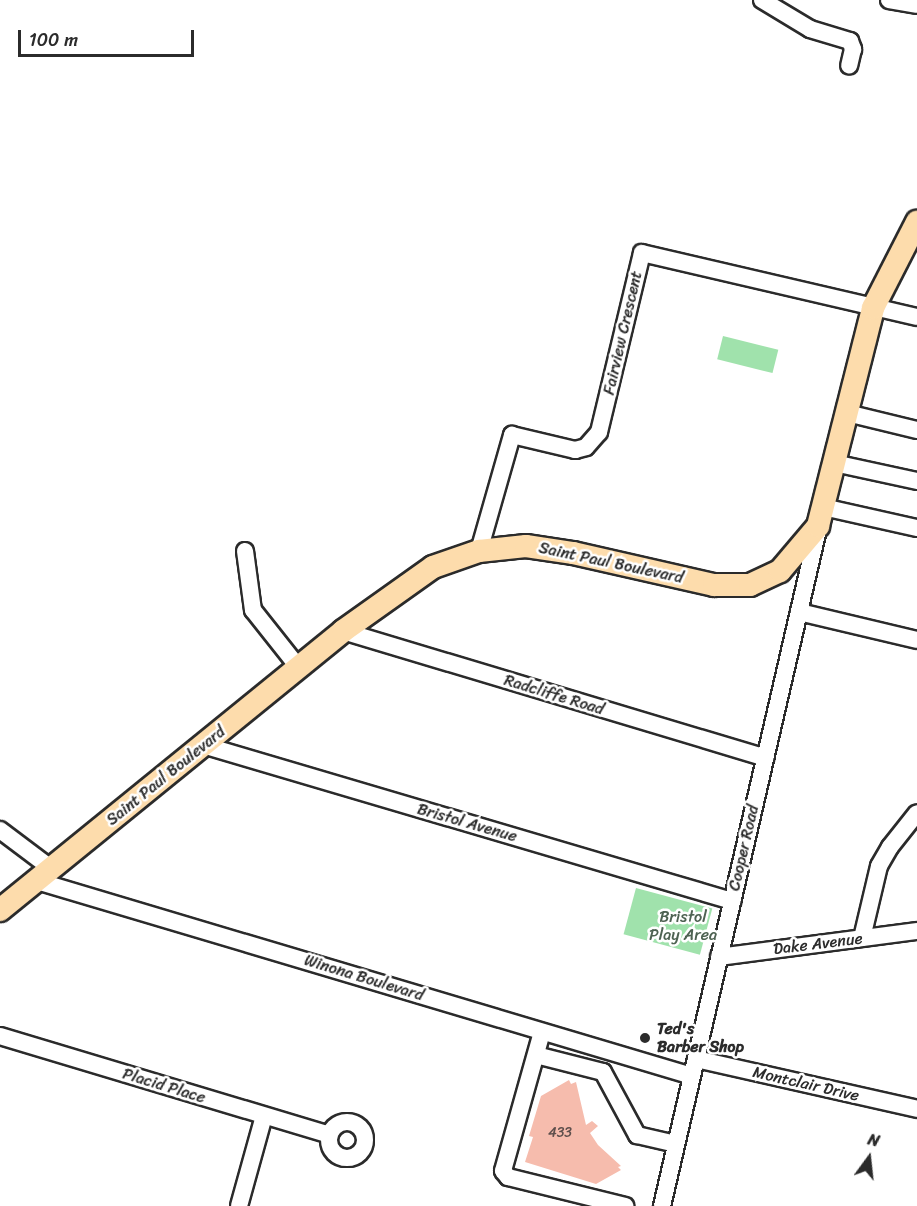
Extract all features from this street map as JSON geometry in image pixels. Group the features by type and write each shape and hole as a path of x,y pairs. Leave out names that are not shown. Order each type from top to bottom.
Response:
{"main road":[{"name":"Saint Paul Boulevard","path":"0,910 342,631 433,567 479,551 526,546 549,548 732,587 750,585 780,571 821,516 873,308 917,222"}],"street":[{"path":"762,0 810,29 850,41 853,49 849,66"},
{"path":"889,0 917,5"},
{"name":"Fairview Crescent","path":"479,551 512,435 575,450 586,447 599,432 642,253 873,308"},
{"path":"873,308 917,317"},
{"path":"847,413 917,430"},
{"path":"834,464 917,481"},
{"path":"821,516 871,519 917,528"},
{"name":"Cooper Road","path":"662,1206 821,516"},
{"path":"244,551 253,610 299,668"},
{"path":"798,612 917,640"},
{"name":"Radcliffe Road","path":"342,631 765,758"},
{"name":"Bristol Avenue","path":"203,745 732,901"},
{"path":"862,938 879,866 890,847 917,813"},
{"name":"Winona Boulevard","path":"0,830 44,875 542,1032 608,1051 694,1068"},
{"name":"Dake Avenue","path":"719,957 917,931"},
{"path":"542,1032 503,1171 508,1177 625,1206"},
{"name":"Placid Place","path":"0,1036 329,1135"},
{"path":"608,1051 603,1072 637,1135 676,1144"},
{"path":"536,1055 603,1072"},
{"name":"Montclair Drive","path":"694,1068 917,1109"},
{"path":"238,1206 264,1116"}],"green space":[{"path":"723,336 778,350 773,373 717,359"},
{"name":"Bristol Play Area","path":"636,888 712,908 700,955 624,934"}],"building":[{"path":"569,1080 571,1084 576,1082 586,1125 592,1121 598,1126 590,1133 598,1145 621,1166 618,1167 621,1170 596,1184 525,1162 533,1137 529,1136 541,1096"}],"place":[{"name":"Ted's Barber Shop","path":"645,1038"}]}
